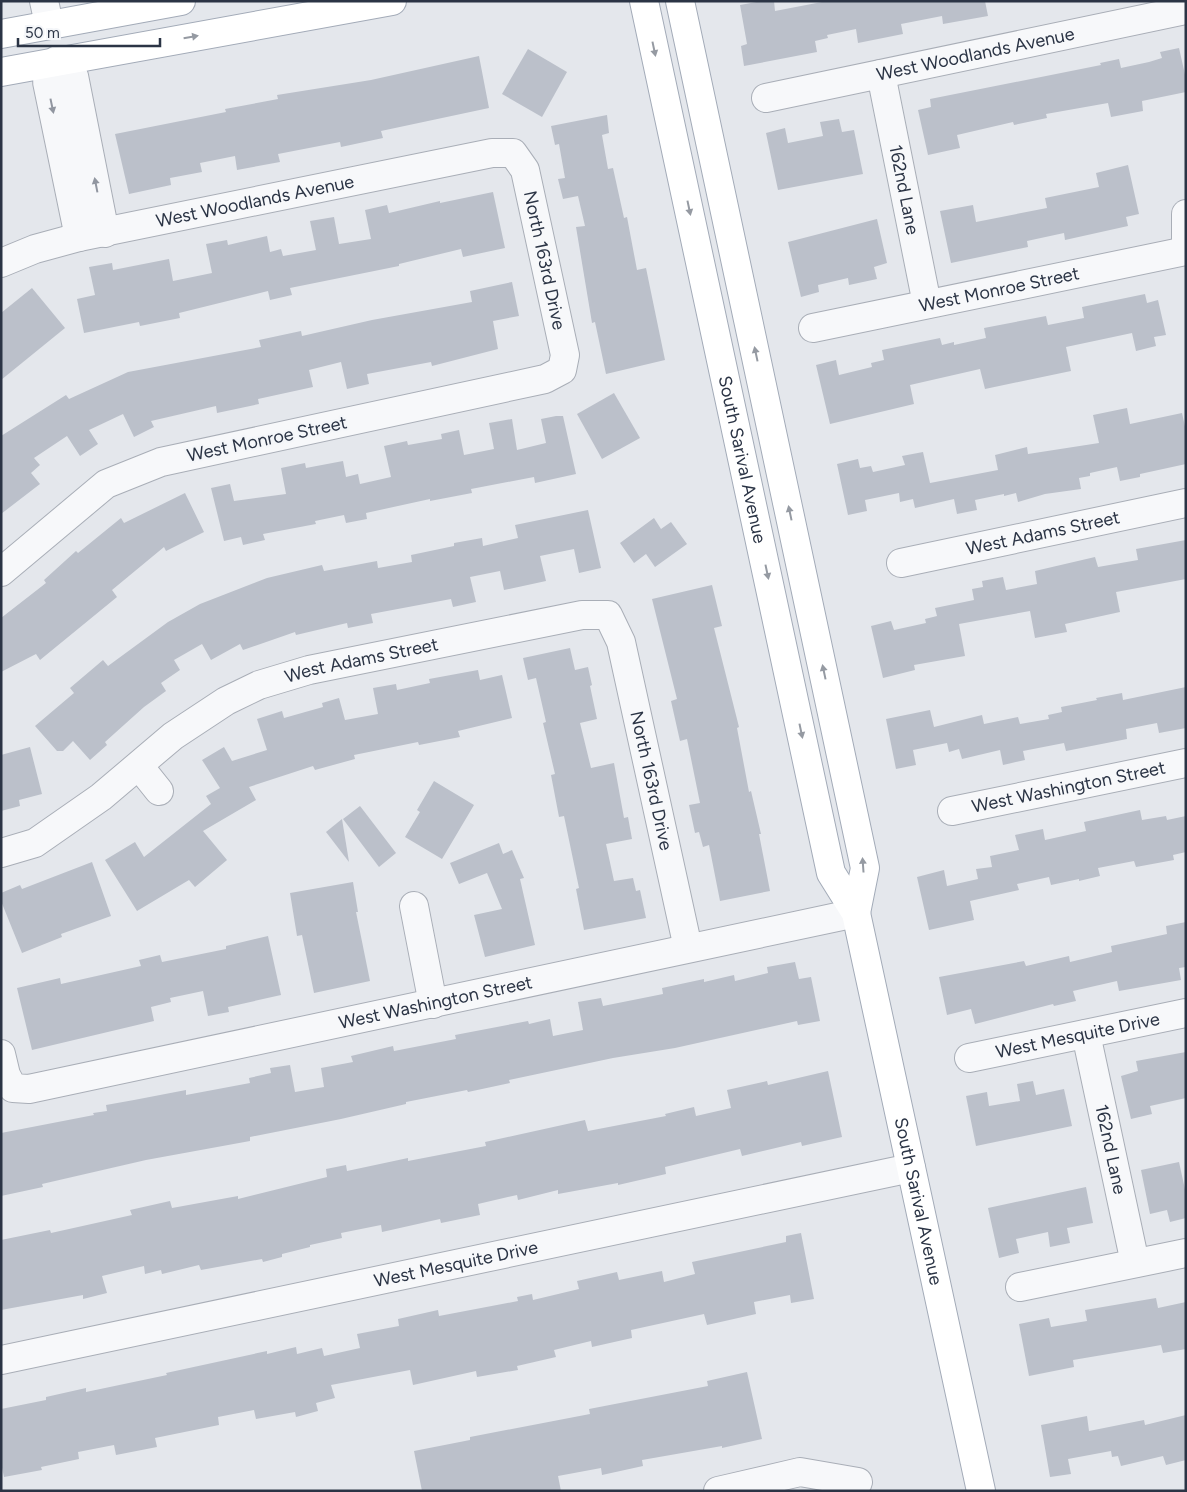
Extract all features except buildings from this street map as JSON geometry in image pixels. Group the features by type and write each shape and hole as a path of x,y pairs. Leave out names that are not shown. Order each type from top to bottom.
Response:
{"main road":[{"path":"1,34 47,12 181,1"},
{"path":"1,72 57,60 392,1"},
{"name":"South Sarival Avenue","path":"644,1 832,874 856,913 981,1491"},
{"name":"South Sarival Avenue","path":"680,1 865,868 856,913"},
{"path":"47,12 57,60"}],"street":[{"name":"West Woodlands Avenue","path":"766,98 1186,10"},
{"path":"78,238 47,82 57,60 74,76 77,85 105,233"},
{"name":"162nd Lane","path":"881,74 927,304"},
{"name":"West Woodlands Avenue","path":"1,264 35,249 78,238 492,154 513,153"},
{"name":"North 163rd Drive","path":"513,153 526,170 565,355 562,370"},
{"path":"1186,214 1186,245"},
{"name":"West Monroe Street","path":"813,328 1186,251"},
{"name":"West Monroe Street","path":"1,572 106,484 138,471 170,460 545,379 562,370"},
{"name":"West Adams Street","path":"901,562 1186,503"},
{"name":"West Adams Street","path":"1,853 34,843 101,797 173,736 226,701 259,685 309,670 582,614 608,615"},
{"name":"North 163rd Drive","path":"608,615 621,642 688,948"},
{"name":"West Washington Street","path":"952,811 1186,763"},
{"path":"139,766 159,791"},
{"path":"414,906 433,1004"},
{"name":"West Washington Street","path":"1,1054 6,1075 13,1088 29,1089 856,913"},
{"name":"West Mesquite Drive","path":"969,1058 1186,1013"},
{"name":"162nd Lane","path":"1086,1034 1135,1263"},
{"name":"West Mesquite Drive","path":"1,1360 911,1168"},
{"path":"1020,1287 1186,1253"},
{"path":"718,1491 800,1472 858,1482"}]}
